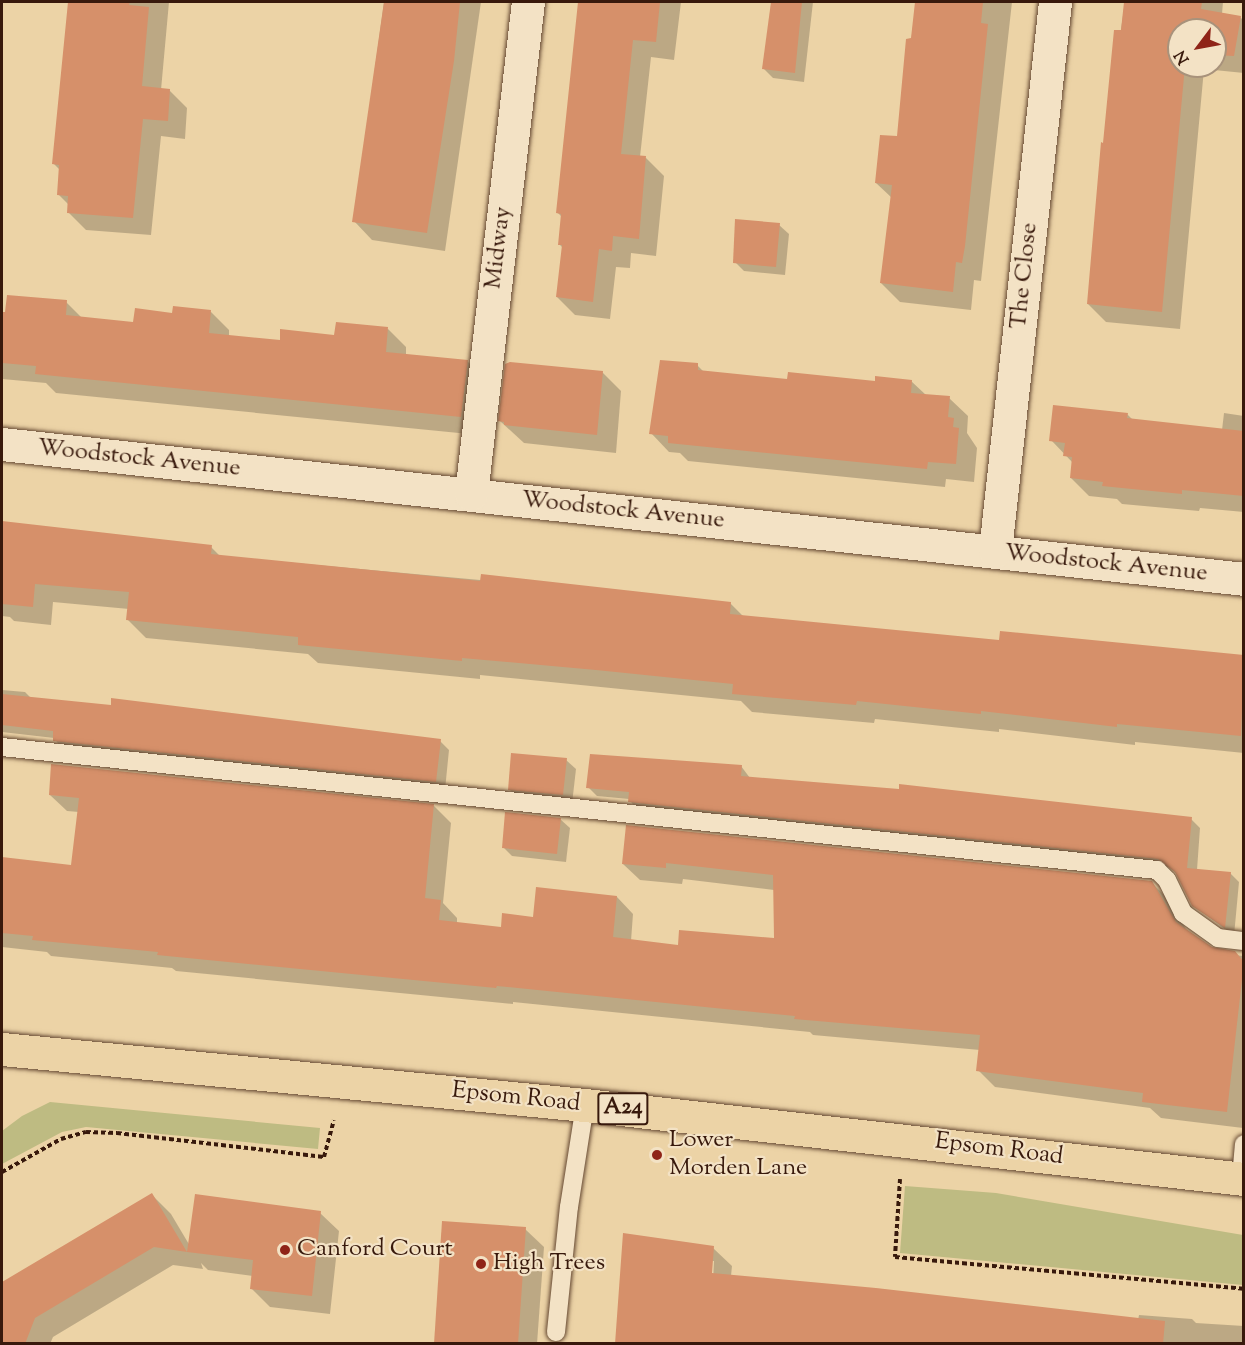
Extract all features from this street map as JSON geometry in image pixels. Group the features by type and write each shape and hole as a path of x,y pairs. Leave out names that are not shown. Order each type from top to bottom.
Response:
{"highway":[{"name":"Epsom Road","path":"2,1049 585,1105 1242,1179"}],"street":[{"name":"Midway","path":"471,494 528,2"},
{"name":"The Close","path":"995,551 1055,2"},
{"name":"Woodstock Avenue","path":"2,444 1244,579"}],"lane":[{"path":"2,747 1157,870 1167,880 1183,913 1218,938 1244,941"},
{"path":"556,1332 569,1207 585,1105"},
{"path":"1242,1179 1244,1144"}],"path":[{"path":"2,1172 61,1139 86,1132 324,1157 334,1119"},
{"path":"901,1176 895,1257 1244,1289"}],"shaded area":[{"path":"50,1102 320,1128 318,1149 86,1127 62,1132 2,1164 2,1131 22,1116"},
{"path":"905,1186 996,1193 1243,1235 1243,1285 900,1253"}],"building":[{"path":"68,2 130,2 129,5 149,7 142,86 170,89 168,121 143,119 133,218 67,213 68,196 57,195 59,165 52,164"},
{"path":"384,2 460,2 454,61 427,233 352,222"},
{"path":"578,2 660,2 656,42 633,40 621,154 646,156 639,239 613,236 612,251 599,249 593,302 556,297 562,245 558,245 561,214 556,213"},
{"path":"771,2 802,2 795,73 762,69"},
{"path":"915,2 983,2 981,23 988,24 965,246 962,263 956,262 953,292 880,283 892,185 875,183 880,135 897,136 906,39 911,38"},
{"path":"1124,2 1202,2 1201,9 1241,16 1234,56 1227,56 1227,18 1167,18 1167,78 1184,78 1162,312 1087,304 1101,142 1103,143 1114,30 1121,30"},
{"path":"735,219 780,223 776,267 733,263"},
{"path":"7,295 67,300 66,315 133,322 135,308 172,313 173,306 211,310 209,333 280,340 280,329 334,335 336,322 388,327 386,352 468,360 461,417 35,374 36,366 2,363 2,312 5,312"},
{"path":"660,360 698,363 698,370 787,379 788,372 875,381 875,376 912,380 911,393 950,396 948,417 954,418 953,427 959,428 956,464 928,462 927,469 668,443 668,436 649,434"},
{"path":"510,362 603,371 597,435 504,425 504,422 498,421 505,364"},
{"path":"1053,405 1128,413 1127,418 1244,431 1244,496 1182,490 1182,494 1102,486 1103,482 1070,478 1072,457 1063,456 1065,443 1049,441"},
{"path":"2,521 212,545 211,554 480,581 481,574 731,602 730,614 999,640 1000,631 1244,655 1241,736 1117,724 1117,727 981,711 981,714 857,701 856,705 732,694 733,684 298,645 298,637 126,620 129,592 35,584 33,607 2,604"},
{"path":"2,694 111,705 111,698 441,739 436,782 53,741 53,731 2,725"},
{"path":"511,753 567,758 563,795 508,790"},
{"path":"590,754 742,765 741,776 899,789 899,784 1192,817 1187,868 1231,872 1225,928 1192,906 1175,872 1158,859 628,802 629,792 586,788"},
{"path":"51,764 434,804 425,898 441,900 439,920 501,927 502,913 533,917 536,887 617,896 613,937 678,945 679,930 774,938 773,875 666,863 666,868 622,864 626,825 1152,881 1176,922 1212,947 1235,951 1244,962 1227,1112 1142,1102 1143,1093 976,1071 980,1035 794,1019 795,1016 157,955 158,952 32,940 33,936 2,933 2,857 71,865 79,798 49,795"},
{"path":"505,812 561,818 557,854 502,848"},
{"path":"152,1193 187,1252 154,1247 35,1318 25,1344 2,1344 2,1282"},
{"path":"195,1194 321,1211 312,1296 250,1289 253,1260 187,1252"},
{"name":"High Trees","path":"442,1221 526,1227 518,1344 434,1344"},
{"path":"623,1233 714,1246 712,1273 876,1288 1165,1321 1163,1344 615,1344"}],"place":[{"name":"Lower Morden Lane","path":"657,1155"},
{"name":"Canford Court","path":"285,1250"},
{"name":"High Trees","path":"481,1264"}]}
